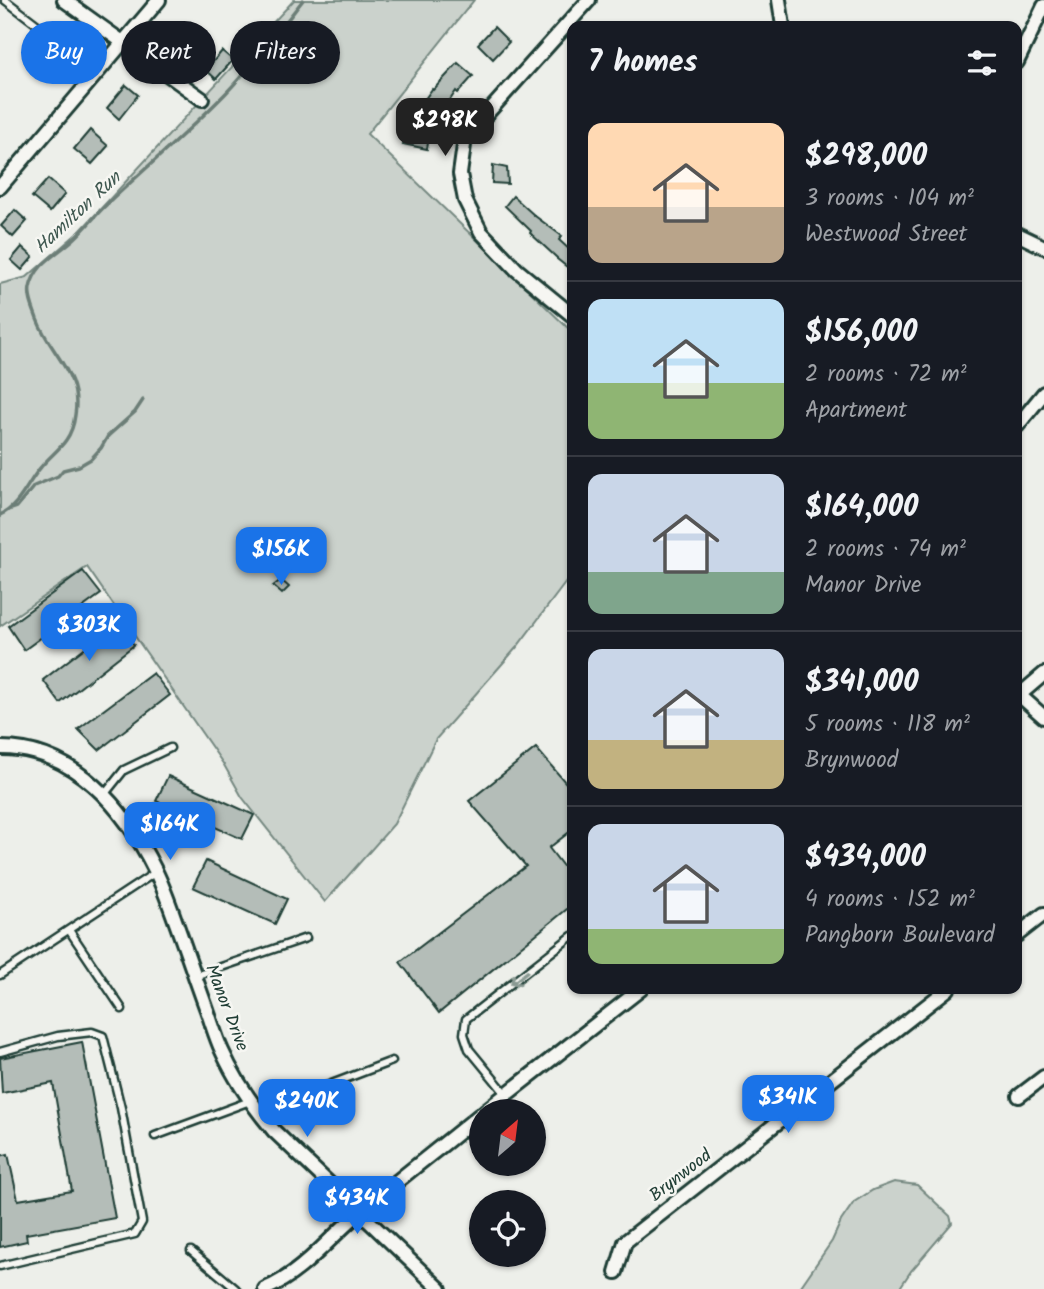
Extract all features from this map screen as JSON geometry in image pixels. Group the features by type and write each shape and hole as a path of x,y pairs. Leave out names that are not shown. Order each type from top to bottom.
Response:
{"street":[{"path":"64,0 121,42"},
{"path":"141,21 159,0"},
{"path":"570,21 589,0"},
{"path":"779,0 782,21"},
{"path":"1022,52 1044,6"},
{"path":"567,24 465,138 460,174 465,200 481,232 517,270 567,311"},
{"path":"107,60 121,44"},
{"path":"0,187 87,84"},
{"path":"181,84 202,99"},
{"path":"1022,236 1044,247"},
{"path":"1022,420 1044,393"},
{"path":"1022,692 1044,674"},
{"path":"1022,698 1044,717"},
{"name":"Manor Drive","path":"0,748 45,755 68,766 88,779 124,818 156,872 222,1051 254,1107 274,1131 440,1289"},
{"path":"1022,931 1044,914"},
{"path":"500,1099 635,994"},
{"name":"Brynwood","path":"616,1272 625,1242 942,994"},
{"path":"1019,1096 1044,1077"},
{"path":"265,1289 287,1278 360,1212 469,1124"}],"lane":[{"path":"5,0 33,21"},
{"path":"104,795 124,770 170,748"},
{"path":"0,975 156,872"},
{"path":"69,930 122,1009"},
{"path":"195,975 306,937"},
{"path":"506,1094 469,1049 464,1034 466,1019 567,940"},
{"path":"0,1052 58,1036 92,1032 103,1037 121,1108 142,1222 135,1234 0,1266"},
{"path":"155,1136 393,1061"},
{"path":"191,1251 236,1289"}],"shaded area":[{"path":"294,0 474,0 367,134 567,327 567,581 517,647 436,739 394,824 325,902 242,797 224,765 87,567 0,626 0,284 27,277 81,230 230,69 230,84 340,84 340,21 275,21"},
{"path":"894,1182 917,1185 950,1216 952,1223 899,1289 799,1289 832,1241 854,1202 873,1190"}],"building":[{"path":"494,27 509,42 493,59 478,44"},
{"path":"222,51 230,58 230,63 216,79 216,58"},
{"path":"458,63 473,76 458,93 456,91 438,118 420,106 432,89"},
{"path":"126,85 138,95 119,119 107,108"},
{"path":"409,124 430,131 427,149 403,144"},
{"path":"90,130 108,146 92,164 74,149"},
{"path":"493,165 507,168 508,184 492,183"},
{"path":"48,179 65,194 50,212 32,197"},
{"path":"513,196 562,236 559,240 567,247 567,267 530,233 505,206"},
{"path":"15,210 27,221 13,237 1,226"},
{"path":"22,247 33,257 22,270 11,260"},
{"path":"83,571 101,594 24,650 8,626"},
{"path":"281,580 289,587 282,594 273,586"},
{"path":"118,622 134,645 60,703 43,680"},
{"path":"153,673 170,695 99,750 78,729"},
{"path":"536,748 567,784 567,834 549,848 567,871 567,909 439,1013 400,962 526,866 469,801"},
{"path":"168,776 254,815 242,839 156,801"},
{"path":"206,861 287,899 275,924 193,887"},
{"path":"82,1042 115,1218 26,1234 27,1241 0,1247 0,1156 8,1154 18,1200 72,1191 53,1083 2,1093 0,1058"}],"waterway":[{"name":"Hamilton Run","path":"0,515 13,506 36,473 68,437 75,415 74,388 64,365 43,331 32,304 30,288 37,272 225,94 303,0"},
{"path":"11,509 17,507 34,486 91,459 108,436 135,412 143,400"}]}
